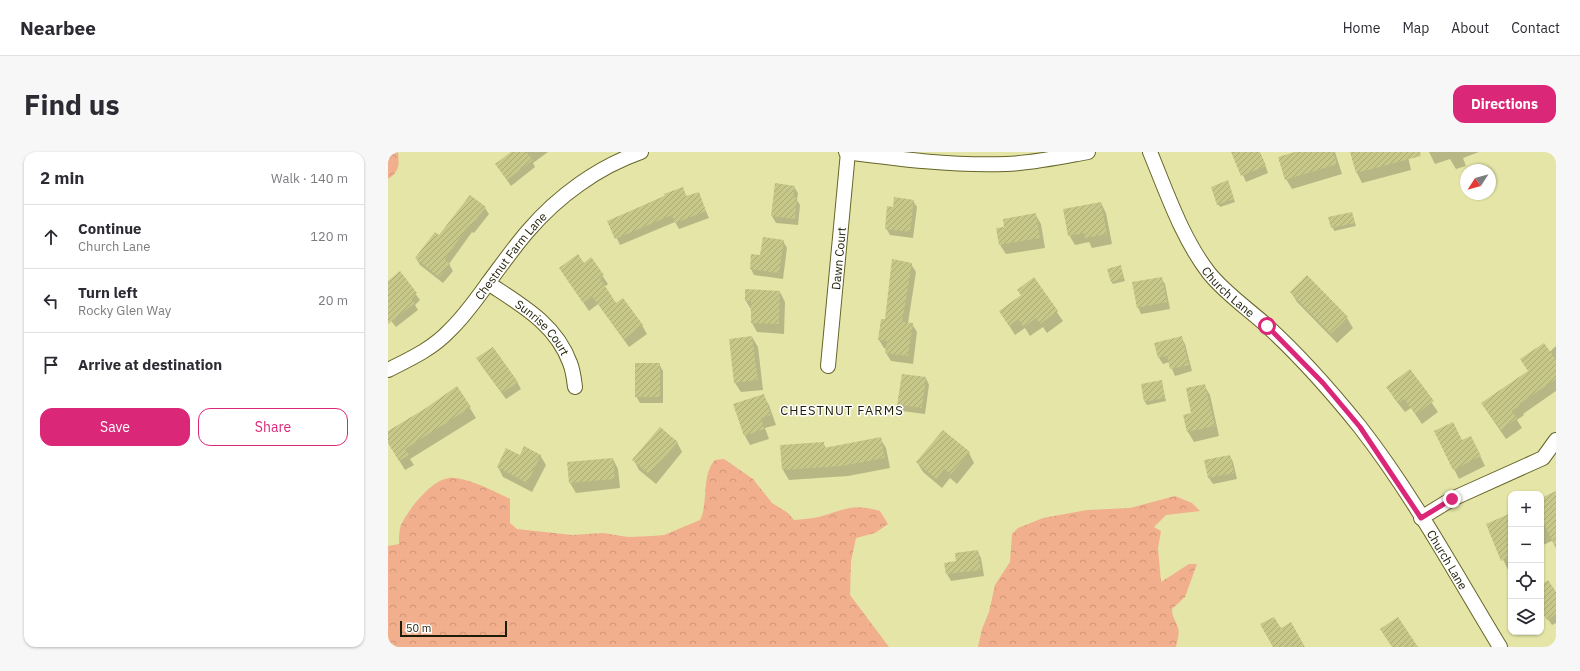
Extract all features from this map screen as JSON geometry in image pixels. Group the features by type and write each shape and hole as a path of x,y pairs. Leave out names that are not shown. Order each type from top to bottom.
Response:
{"street":[{"name":"Chestnut Farm Lane","path":"388,370 430,348 450,331 528,231 551,207 574,188 602,170 642,152"},
{"path":"847,152 969,164 1007,164 1047,160 1088,152"},
{"name":"Dawn Court","path":"828,366 847,152"},
{"name":"Church Lane","path":"1150,152 1178,219 1194,250 1210,274 1224,289 1267,326 1323,383 1364,433 1421,518 1500,647"},
{"name":"Sunrise Court","path":"488,283 535,315 551,330 562,344 571,364 575,387"},
{"path":"1421,518 1452,499 1543,458 1556,440"}],"green space":[{"path":"388,152 398,152 399,161 397,170 388,179"},
{"path":"724,459 753,479 772,503 788,513 794,520 815,518 856,507 880,511 888,524 875,533 856,538 851,561 850,595 889,647 388,647 388,546 399,544 400,527 404,519 421,497 435,484 442,480 449,478 463,479 510,499 510,523 517,529 572,535 603,533 628,537 653,536 664,535 700,520 703,513 708,473 715,460"},
{"path":"1175,496 1192,503 1200,511 1166,515 1154,527 1161,531 1158,548 1161,582 1189,564 1197,564 1185,597 1172,609 1179,630 1176,647 978,647 982,629 989,612 995,585 1010,562 1012,534 1018,528 1043,518 1087,510 1130,508"}],"building":[{"path":"511,152 526,152 533,160 507,180 495,164"},
{"path":"1231,152 1260,152 1266,166 1241,176"},
{"path":"1295,152 1333,152 1337,164 1285,180 1278,157"},
{"path":"1350,152 1420,152 1421,156 1356,173"},
{"path":"1228,180 1234,199 1217,205 1211,187"},
{"path":"775,183 795,186 793,197 797,198 795,219 771,216"},
{"path":"683,187 686,196 699,192 706,211 675,223 672,215 615,239 607,221 665,196 664,194"},
{"path":"470,195 486,207 470,227 468,226 445,259 450,264 439,277 415,258 435,232 439,235"},
{"path":"894,197 914,200 910,232 885,229 887,206 893,207"},
{"path":"1101,202 1107,234 1085,238 1084,233 1068,236 1063,209"},
{"path":"1352,212 1355,223 1331,228 1328,217"},
{"path":"1036,213 1040,238 999,245 996,228 1004,227 1003,219"},
{"path":"763,237 784,240 779,273 750,269 751,254 760,255"},
{"path":"578,254 584,263 591,257 604,275 600,278 616,303 623,298 643,325 624,339 592,296 583,303 559,268"},
{"path":"892,259 912,263 902,322 913,323 908,356 885,353 887,341 878,340 881,319 885,319"},
{"path":"1121,265 1124,278 1111,282 1107,269"},
{"path":"400,271 417,293 411,299 415,303 388,324 388,281"},
{"path":"1307,275 1348,317 1331,334 1290,292"},
{"path":"1034,277 1058,311 1040,324 1036,318 1024,327 1018,319 1009,326 999,311 1021,295 1017,290"},
{"path":"1162,277 1167,302 1137,308 1132,282"},
{"path":"745,289 780,291 779,324 751,323 751,301 745,301"},
{"path":"752,336 758,380 734,383 729,339"},
{"path":"1182,336 1189,365 1170,369 1167,356 1158,358 1154,343"},
{"path":"1544,343 1556,360 1556,379 1519,404 1520,405 1512,411 1517,418 1501,430 1481,403 1528,371 1520,359"},
{"path":"493,347 518,382 502,393 476,358"},
{"path":"635,363 660,363 660,397 635,397"},
{"path":"1410,369 1434,401 1416,414 1404,399 1398,403 1386,387"},
{"path":"902,374 926,377 922,408 897,405"},
{"path":"1162,380 1165,398 1144,402 1141,384"},
{"path":"1205,384 1215,426 1187,432 1183,415 1191,413 1186,388"},
{"path":"457,386 471,407 405,449 409,455 399,461 388,443 388,431 426,408"},
{"path":"764,394 771,415 761,418 764,429 744,436 733,404"},
{"path":"1453,422 1462,440 1471,436 1481,456 1453,470 1434,431"},
{"path":"660,427 678,442 649,474 632,460"},
{"path":"943,430 970,452 951,474 944,469 936,479 916,462"},
{"path":"881,437 885,458 842,466 782,470 780,445 824,442 824,448"},
{"path":"524,446 541,455 527,483 497,467 506,448 520,455"},
{"path":"1230,455 1234,473 1208,478 1204,460"},
{"path":"613,458 615,479 569,483 567,462"},
{"path":"1556,491 1556,549 1544,523 1544,497"},
{"path":"1508,514 1508,558 1501,561 1486,524"},
{"path":"978,550 981,570 946,574 944,563 956,561 955,553"},
{"path":"1548,580 1556,592 1556,614 1547,620 1544,615 1544,583"},
{"path":"1274,617 1281,628 1291,622 1305,647 1273,647 1260,624"},
{"path":"1398,617 1418,647 1392,647 1380,629"}],"district":[{"name":"CHESTNUT FARMS","path":"842,410"}],"route":[{"path":"1267,326 1323,383 1360,427 1385,462 1421,518 1452,499"}]}
